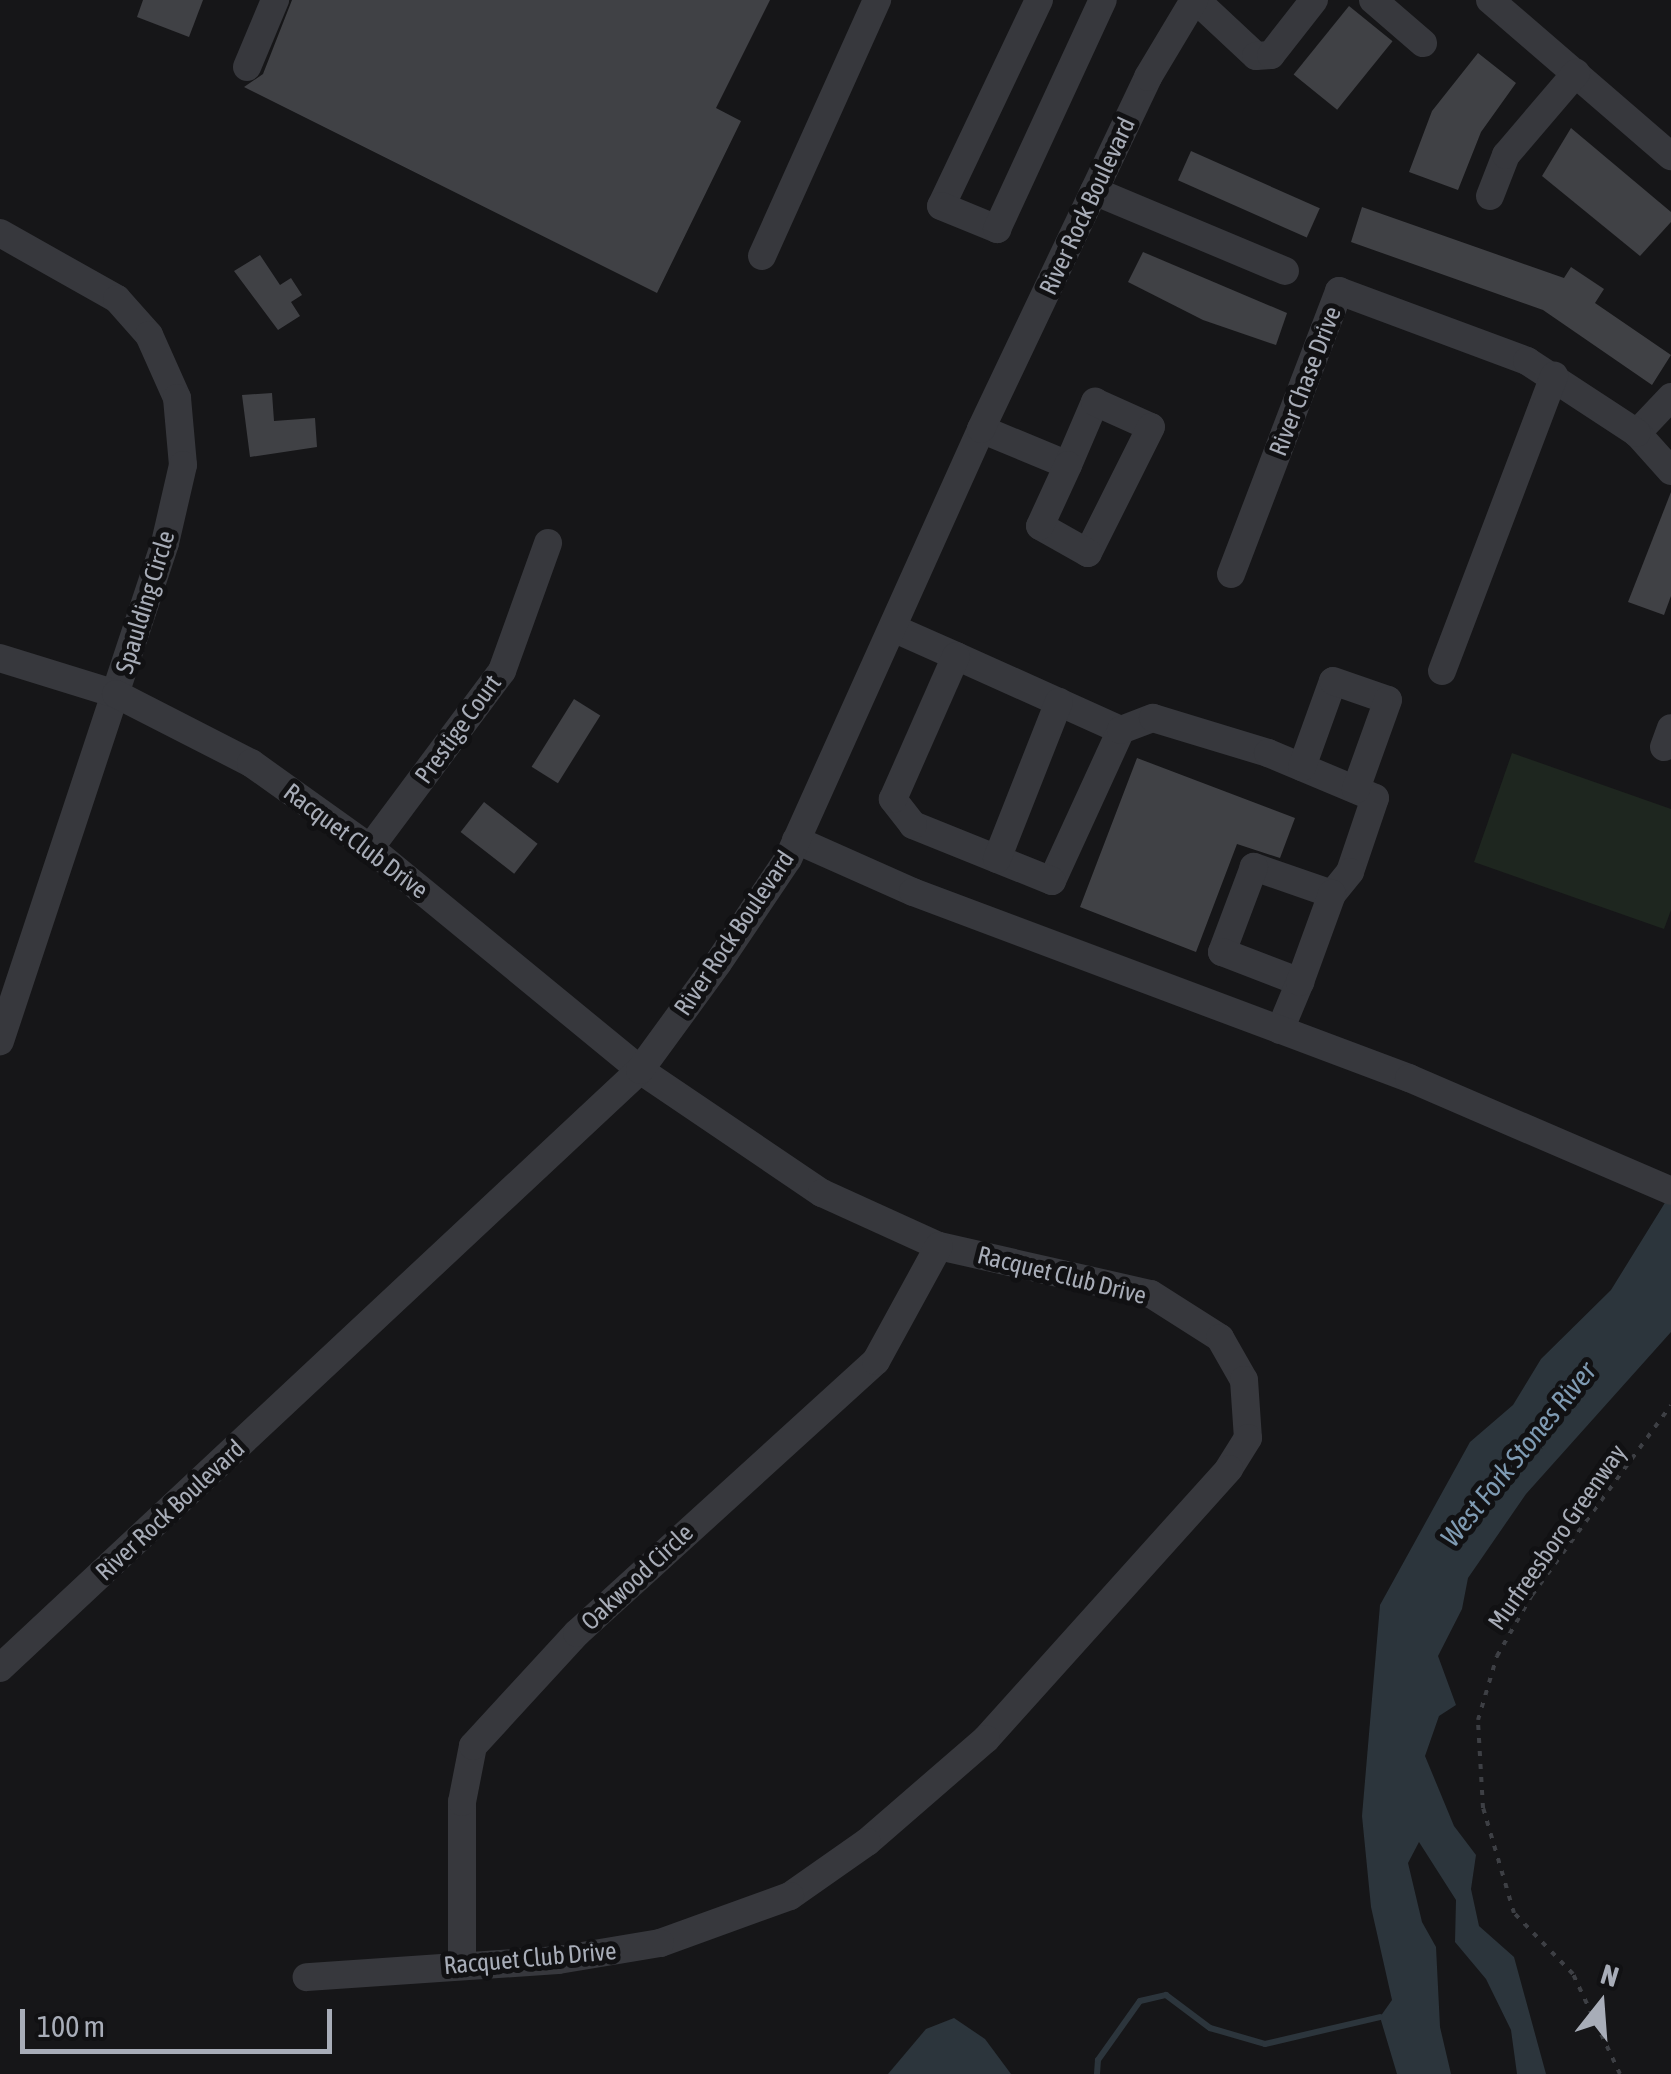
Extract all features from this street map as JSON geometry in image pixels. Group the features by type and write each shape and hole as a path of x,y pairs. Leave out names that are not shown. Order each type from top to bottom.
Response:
{"street":[{"path":"247,67 275,0"},
{"path":"762,256 877,0"},
{"path":"1039,0 941,206 997,228 1103,0"},
{"path":"1195,0 1256,56 1271,55 1314,0"},
{"name":"River Rock Boulevard","path":"0,1668 640,1070 718,964 796,840 895,629 981,429 1148,77 1195,0"},
{"path":"1372,0 1422,43"},
{"path":"1490,0 1671,156"},
{"path":"1490,196 1506,155 1576,74"},
{"path":"1094,191 1285,271"},
{"name":"Spaulding Circle","path":"0,233 116,299 149,335 177,398 183,465 116,694 0,1041"},
{"name":"River Chase Drive","path":"1231,574 1339,291 1554,376 1637,433 1671,472"},
{"path":"1442,671 1554,376"},
{"path":"1637,433 1671,397"},
{"path":"1096,402 1151,427 1088,553 1040,526 1068,465 1096,402"},
{"path":"981,429 1068,465"},
{"name":"Prestige Court","path":"370,848 502,672 548,543"},
{"path":"895,629 1121,730 1153,718 1302,767 1375,798 1350,872 1332,894 1280,1030"},
{"path":"956,656 893,799 913,825 1052,881 1121,730"},
{"name":"Racquet Club Drive","path":"0,658 116,694 251,762 370,848 640,1070 822,1194 939,1246 1151,1294 1187,1313 1220,1338 1244,1380 1248,1438 1229,1469 986,1739 866,1842 790,1896 660,1943 558,1960 307,1977"},
{"path":"1302,767 1333,681 1388,700 1356,790"},
{"path":"997,859 1059,702"},
{"path":"796,840 913,892 1542,1134 1671,1191"},
{"path":"1300,982 1222,952 1228,935 1254,867 1332,894"},
{"name":"Oakwood Circle","path":"462,1964 462,1802 473,1746 605,1606 876,1361 904,1320 939,1246"}],"path":[{"name":"Murfreesboro Greenway","path":"1620,2074 1573,1974 1514,1913 1483,1808 1478,1720 1496,1656 1532,1596 1671,1405"}],"shaded area":[{"path":"1512,753 1671,809 1671,910 1664,929 1474,862"}],"water":[{"name":"West Fork Stones River","path":"1671,1193 1671,1332 1526,1494 1468,1578 1462,1609 1438,1656 1456,1705 1439,1716 1425,1756 1454,1826 1476,1855 1471,1889 1479,1926 1514,1957 1546,2074 1517,2074 1511,2030 1486,1979 1455,1942 1456,1900 1419,1842 1408,1863 1422,1922 1436,1947 1440,2027 1451,2074 1397,2074 1380,2017 1392,2000 1371,1907 1362,1816 1380,1605 1470,1442 1513,1405 1541,1359 1611,1290"},
{"path":"954,2018 985,2039 1011,2074 888,2074 926,2029"}],"building":[{"path":"143,0 203,0 189,37 137,17"},
{"path":"292,0 770,0 716,108 741,121 657,293 244,87 263,74"},
{"path":"1349,6 1393,41 1337,110 1294,74"},
{"path":"1478,53 1516,83 1481,132 1458,190 1409,172 1432,111"},
{"path":"1571,128 1671,212 1671,222 1640,256 1542,176"},
{"path":"1191,151 1320,208 1307,238 1178,180"},
{"path":"1362,207 1564,278 1571,267 1604,289 1595,303 1671,355 1652,385 1543,310 1351,242"},
{"path":"1143,252 1287,313 1276,345 1203,320 1128,282"},
{"path":"260,255 280,285 291,278 302,295 291,302 300,316 278,330 234,271"},
{"path":"272,393 274,421 315,418 317,447 250,457 242,395"},
{"path":"1671,492 1671,596 1664,615 1628,602"},
{"path":"574,699 600,715 558,783 532,767"},
{"path":"1137,758 1295,818 1280,858 1237,844 1196,952 1080,907"},
{"path":"484,802 538,844 514,874 461,832"}],"waterway":[{"path":"1097,2074 1098,2060 1140,2001 1166,1995 1210,2028 1265,2044 1380,2017"}]}
